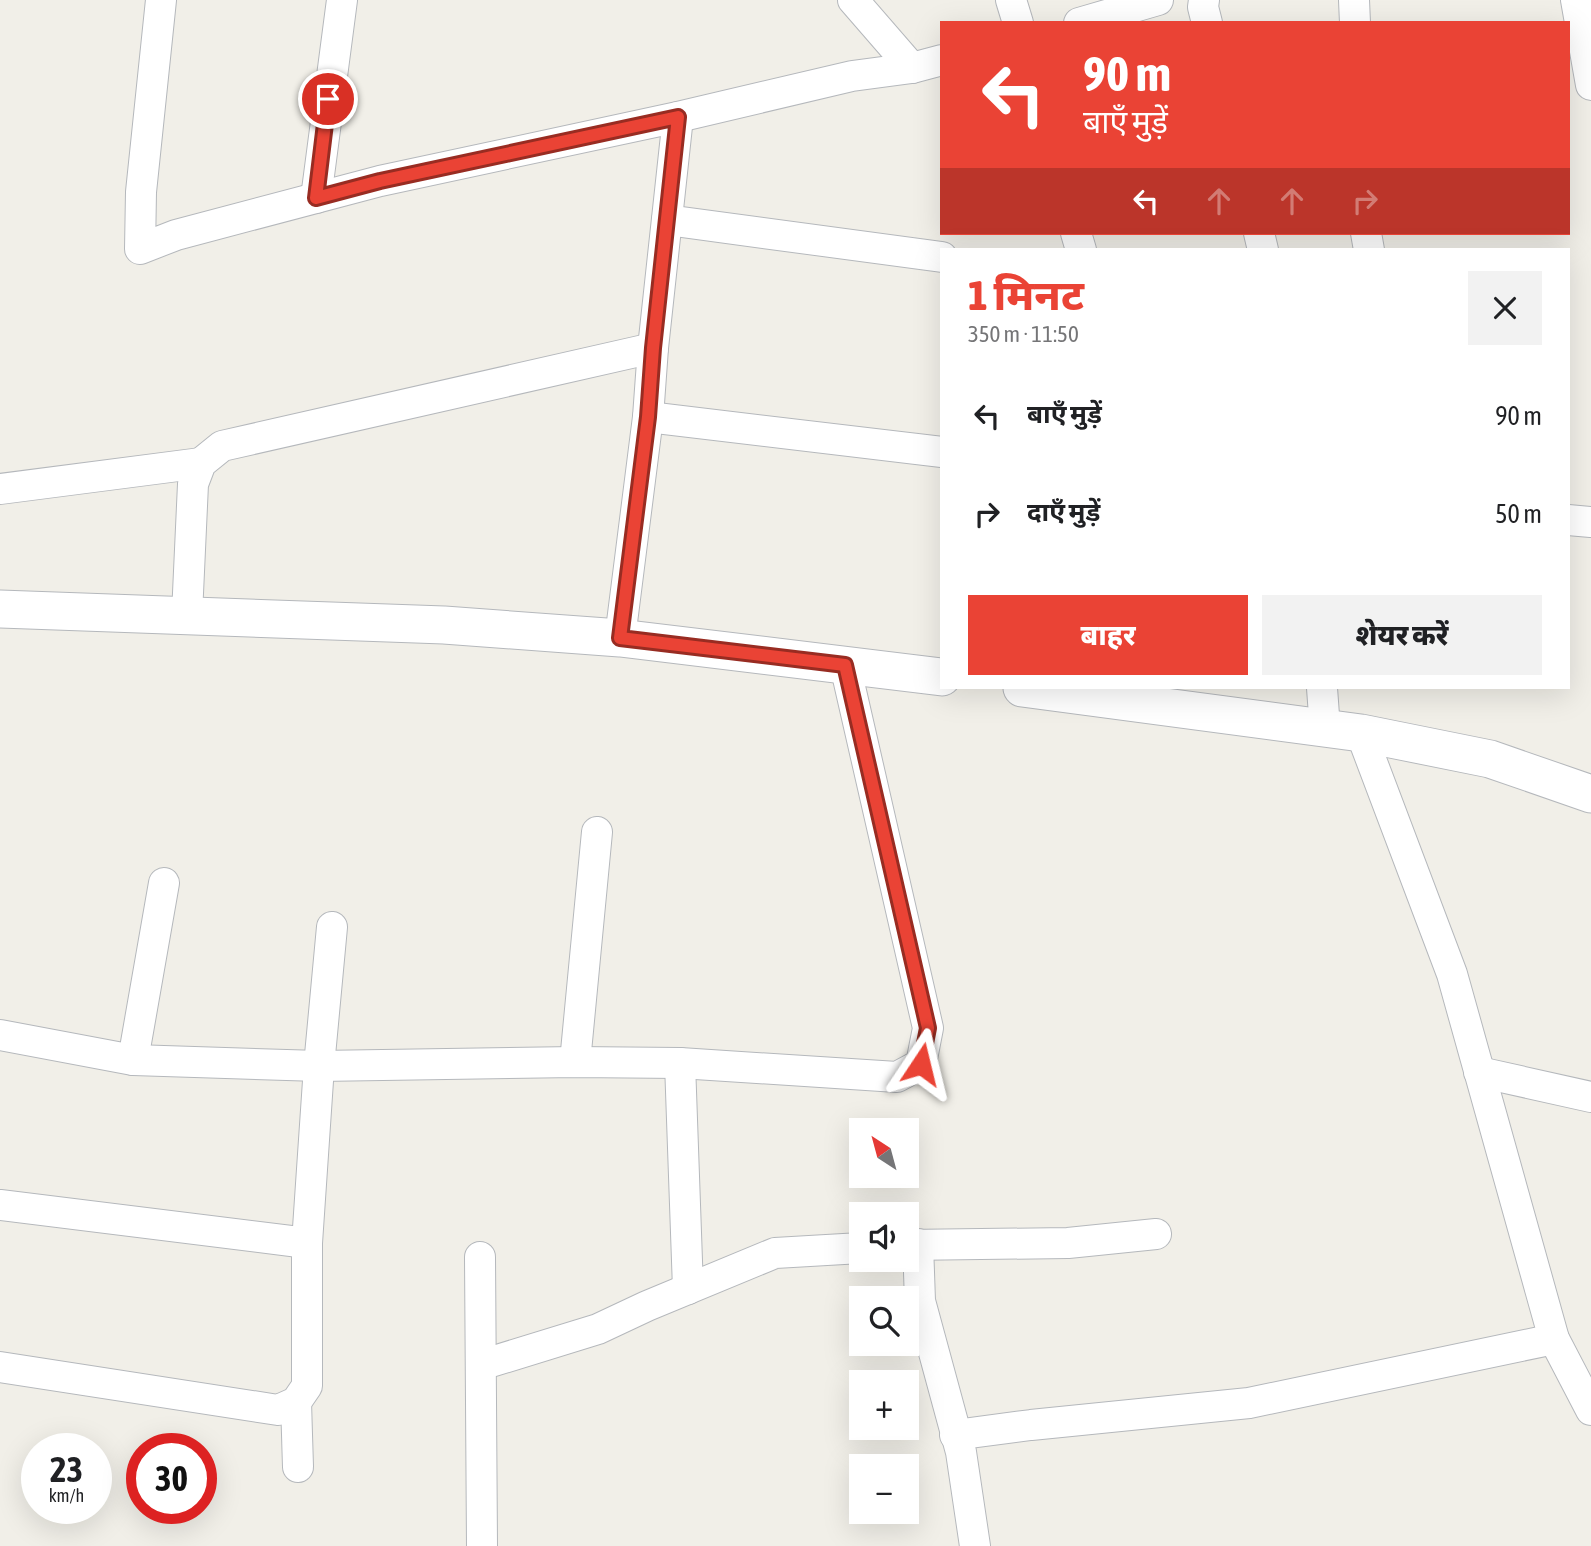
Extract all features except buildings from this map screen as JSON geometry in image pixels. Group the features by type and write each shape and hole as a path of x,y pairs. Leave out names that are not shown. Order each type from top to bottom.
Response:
{"street":[{"path":"161,0 141,192 140,249 176,234 380,181 678,117 852,76 912,68 940,61"},
{"path":"316,198 343,0"},
{"path":"853,0 912,68"},
{"path":"1011,0 1017,21"},
{"path":"1086,21 1158,0"},
{"path":"1204,0 1206,21"},
{"path":"1354,0 1355,21"},
{"path":"1576,0 1591,85"},
{"path":"620,638 648,417 678,117"},
{"path":"667,220 940,257"},
{"path":"187,615 193,484 201,463 222,446 653,348"},
{"path":"648,417 940,452"},
{"path":"0,489 201,463"},
{"path":"1570,520 1591,522"},
{"path":"0,609 444,625 620,638 940,677"},
{"path":"0,1035 133,1060 319,1066 680,1063 897,1077 921,1064 928,1028 845,665"},
{"path":"1029,689 1361,733 1490,759 1591,794"},
{"path":"1322,689 1325,729"},
{"path":"1361,733 1452,974 1554,1339 1591,1410"},
{"path":"575,1062 597,832"},
{"path":"133,1060 164,883"},
{"path":"0,1367 278,1410 296,1402 307,1386 307,1243 332,927"},
{"path":"680,1063 688,1289"},
{"path":"1479,1072 1591,1097"},
{"path":"0,1205 307,1243"},
{"path":"919,1245 1068,1243 1156,1234"},
{"path":"481,1365 598,1329 775,1253 849,1249"},
{"path":"480,1257 482,1546"},
{"path":"916,1272 920,1301 961,1452 975,1546"},
{"path":"955,1435 1249,1403 1554,1339"},
{"path":"296,1402 298,1467"}],"route":[{"path":"328,99 316,198 380,181 678,117 648,417 620,638 845,665 928,1028 921,1064"}]}
